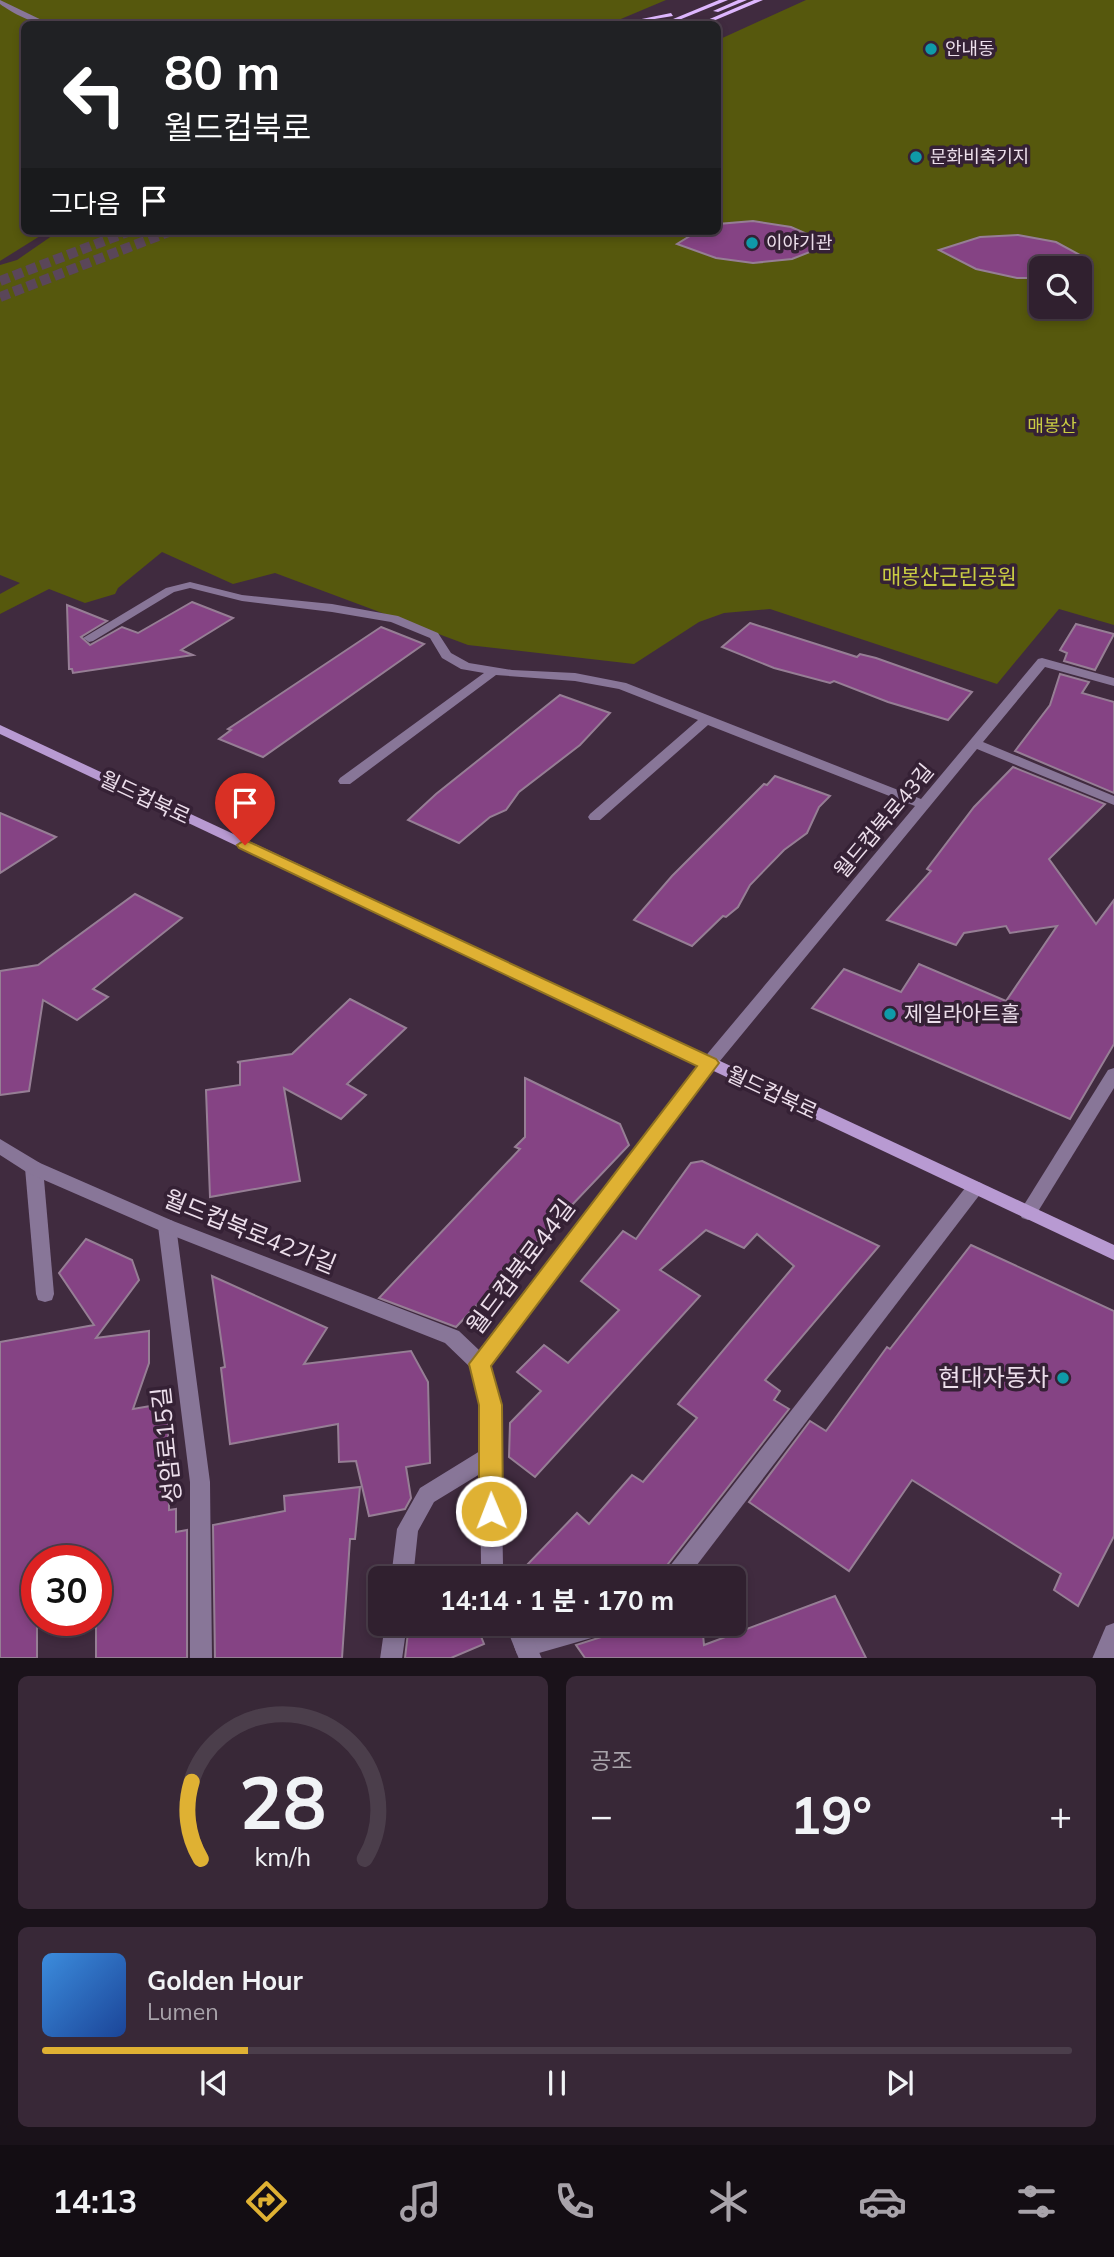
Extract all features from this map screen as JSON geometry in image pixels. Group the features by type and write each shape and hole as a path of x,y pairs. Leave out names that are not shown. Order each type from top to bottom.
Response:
{"main road":[{"path":"656,21 709,0"},
{"path":"672,21 725,0"},
{"path":"692,21 744,0"},
{"path":"714,21 760,0"},
{"path":"642,21 671,15"},
{"name":"월드컵북로","path":"0,729 1114,1253"}],"street":[{"path":"0,2 41,21"},
{"path":"89,638 170,590 190,585 242,598 332,608 394,619 434,636 446,655 465,666 575,677 622,686 925,805"},
{"name":"월드컵북로43길","path":"709,1063 1042,662 1114,682"},
{"path":"345,781 494,671"},
{"path":"595,817 708,718"},
{"path":"975,743 1114,801"},
{"name":"월드컵북로44길","path":"492,1566 491,1405 480,1364 709,1063"},
{"path":"1028,1213 1114,1074"},
{"name":"월드컵북로42가길","path":"0,1146 34,1168 167,1226 452,1336 480,1364"},
{"path":"34,1168 45,1294"},
{"path":"683,1566 975,1188"},
{"name":"성암로15길","path":"167,1226 200,1482 201,1658"},
{"path":"403,1566 408,1529 427,1495 491,1456"},
{"path":"1103,1658 1114,1634"},
{"path":"391,1658 394,1636"},
{"path":"528,1652 570,1636"}],"green space":[{"path":"0,0 666,0 616,21 21,21 21,235 42,235 0,261"},
{"path":"806,0 1114,0 1114,625 1059,609 997,684 770,609 724,613 699,622 634,664 468,645 275,573 233,584 162,552 118,588 115,594 85,603 49,589 0,614 0,594 20,583 0,575 0,265 17,260 53,235 721,235 721,39"}],"building":[{"name":"이야기관","path":"753,221 791,227 830,244 792,259 753,263 716,258 677,244 692,235 721,235 721,224"},
{"path":"1018,235 1056,242 1082,256 1029,256 1029,278 1017,278 976,269 939,250 980,237"},
{"path":"192,602 233,618 181,650 193,655 73,673 72,669 69,669 67,605 107,621 81,637 90,645 122,627 138,633"},
{"path":"750,623 857,657 860,654 876,658 972,692 948,720 888,702 834,681 830,683 774,668 722,647"},
{"path":"1076,624 1114,634 1095,670 1064,661 1067,653 1060,650"},
{"path":"381,627 424,644 263,757 219,739 231,730 228,729"},
{"path":"1060,674 1089,682 1082,693 1114,702 1114,793 1015,751 1050,705"},
{"path":"560,695 610,713 580,745 519,792 506,810 490,817 459,843 408,820 436,794"},
{"path":"1013,767 1105,804 1049,859 1096,924 1114,900 1114,1044 1070,1119 812,1008 844,969 901,992 919,964 1006,1001 1057,926 1010,933 1006,926 964,933 956,945 887,920 931,871 927,869 974,807"},
{"path":"775,776 830,796 819,807 807,833 784,850 750,885 738,907 726,917 723,916 692,946 634,920 672,876"},
{"path":"0,813 56,837 0,873"},
{"path":"135,894 182,918 93,989 108,997 77,1020 43,1000 29,1091 0,1095 0,971 38,965"},
{"path":"350,999 406,1028 347,1084 366,1095 341,1119 284,1088 300,1181 210,1197 206,1090 240,1085 240,1063 237,1062 292,1054"},
{"path":"525,1078 620,1124 629,1145 456,1327 379,1298 520,1149 515,1147 525,1137"},
{"path":"702,1161 879,1246 765,1380 780,1391 774,1400 789,1409 666,1566 526,1566 577,1513 589,1524 632,1475 643,1482 697,1418 678,1404 794,1266 757,1234 744,1248 706,1230 660,1270 700,1296 535,1477 509,1457 510,1423 541,1391 517,1372 544,1345 568,1363 619,1310 581,1281 623,1231 636,1239 691,1163"},
{"path":"86,1239 132,1260 139,1280 96,1338 149,1331 149,1363 133,1409 168,1403 169,1510 176,1509 176,1532 187,1530 187,1658 96,1658 96,1636 112,1636 112,1545 21,1545 21,1636 37,1636 37,1658 0,1658 0,1342 94,1325 59,1273"},
{"path":"971,1245 1114,1311 1114,1536 1078,1606 1054,1590 1061,1574 912,1480 849,1571 749,1502 810,1421 826,1431 887,1347 890,1349"},
{"path":"212,1276 327,1328 304,1364 411,1351 428,1382 430,1463 406,1467 411,1498 405,1509 369,1516 356,1461 339,1462 338,1424 230,1444 221,1368 225,1367"},
{"path":"360,1487 355,1539 350,1539 342,1658 215,1658 213,1525 285,1511 284,1496"},
{"path":"835,1596 866,1658 585,1658 576,1645 605,1636 703,1636 704,1645 728,1636 746,1636 746,1629"},
{"path":"408,1636 481,1636 484,1644 451,1658 405,1658"}],"tunnel":[{"path":"0,281 120,235"},
{"path":"0,297 161,235"}],"place":[{"name":"안내동","path":"931,49"},
{"name":"문화비축기지","path":"916,157"},
{"name":"이야기관","path":"752,243"},
{"name":"제일라아트홀","path":"890,1014"},
{"name":"현대자동차","path":"1063,1378"}],"route":[{"path":"245,845 709,1063 480,1364 491,1405 491,1511"}],"park label":[{"name":"매봉산","path":"1052,426"},
{"name":"매봉산근린공원","path":"949,577"}]}
